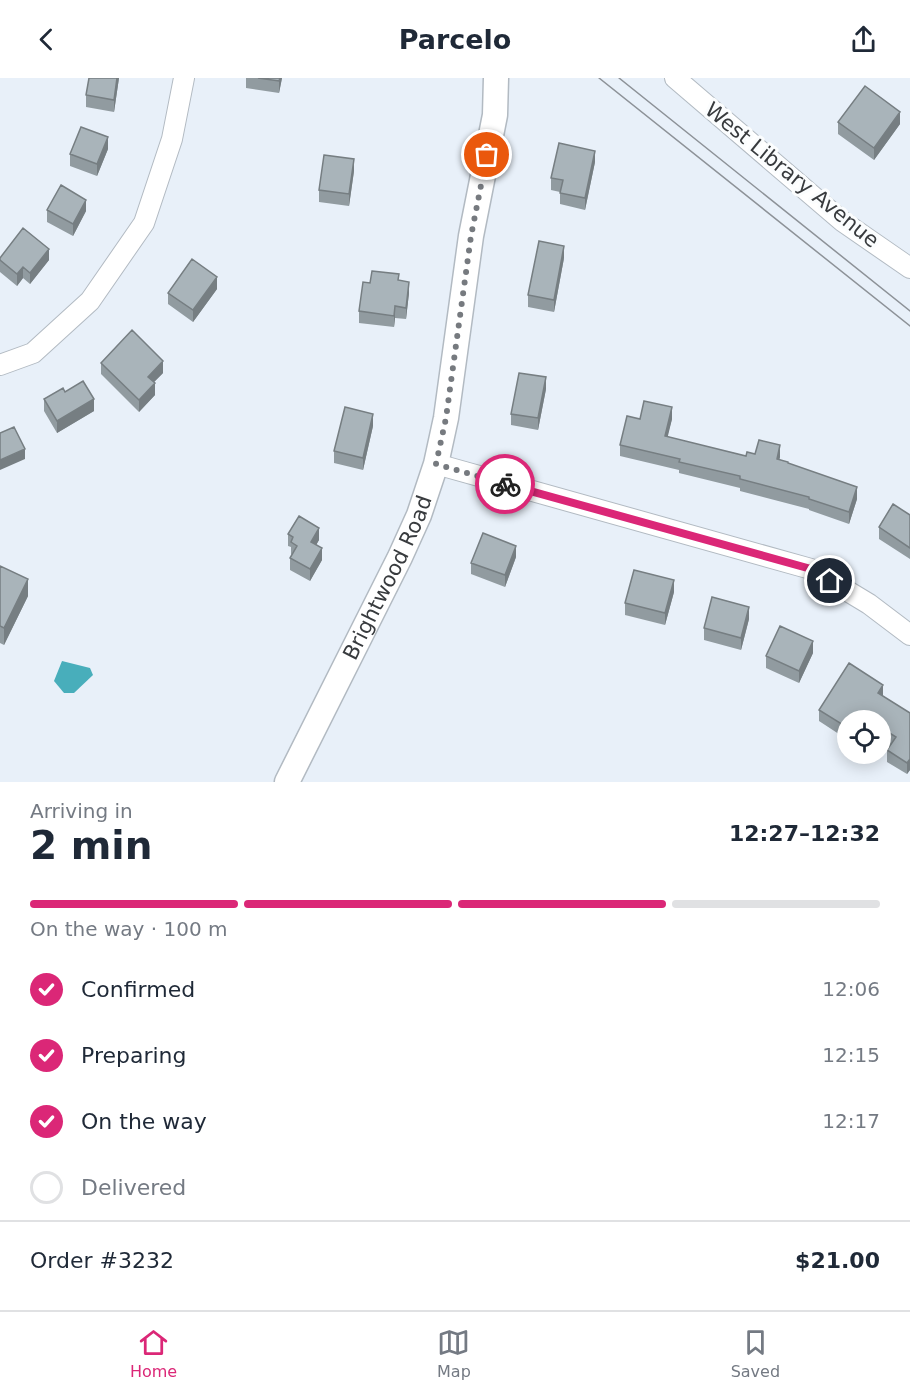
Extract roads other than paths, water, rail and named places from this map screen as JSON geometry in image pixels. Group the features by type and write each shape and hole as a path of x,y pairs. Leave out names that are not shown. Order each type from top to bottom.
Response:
{"street":[{"path":"0,365 33,353 90,301 144,224 172,139 184,78"},
{"name":"Brightwood Road","path":"287,782 400,557 419,515 436,464 446,418 471,236 495,115 496,78"},
{"name":"West Library Avenue","path":"675,78 842,221 910,268"},
{"path":"436,464 811,569 869,604 910,635"}],"water":[{"path":"62,661 90,668 93,675 74,693 64,693 54,681"}],"tram line":[{"path":"599,78 910,326"},
{"path":"619,78 910,311"}]}
